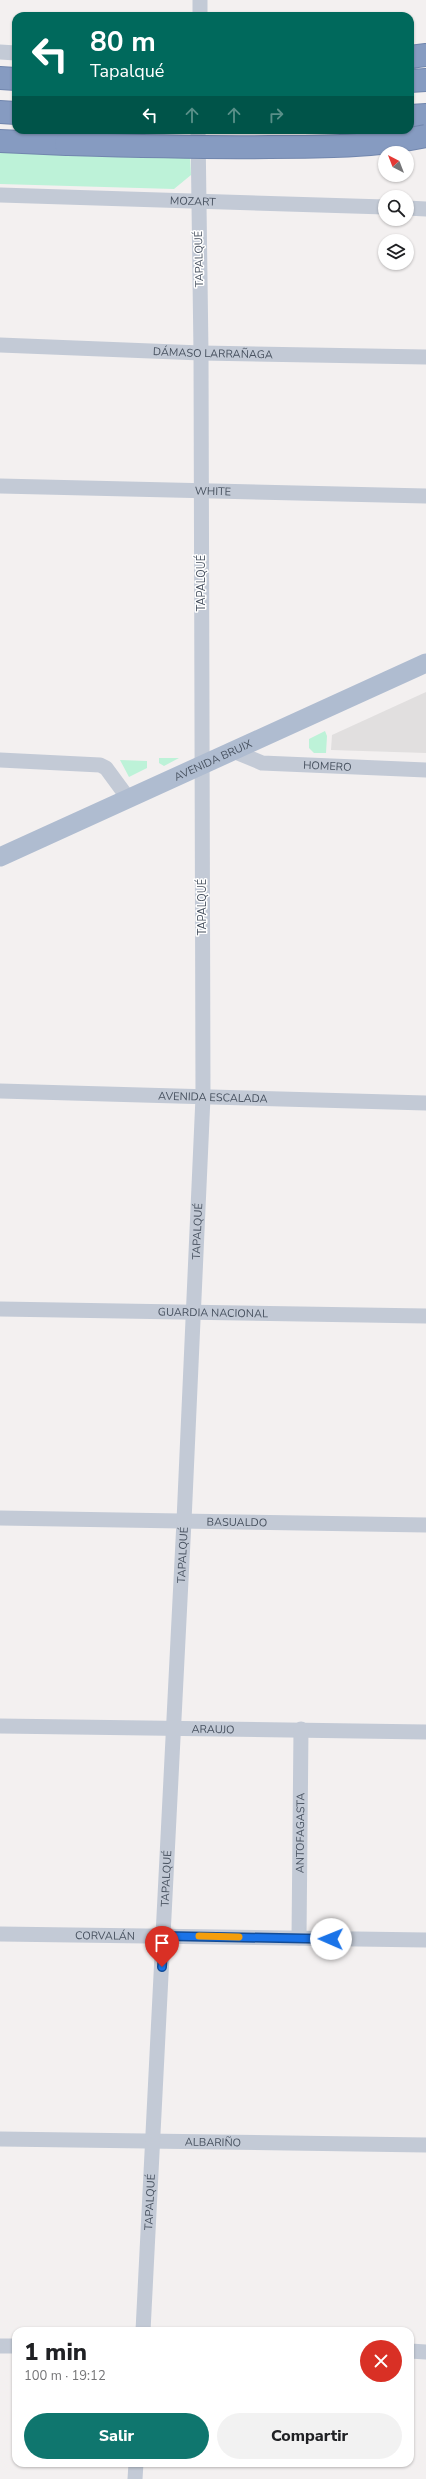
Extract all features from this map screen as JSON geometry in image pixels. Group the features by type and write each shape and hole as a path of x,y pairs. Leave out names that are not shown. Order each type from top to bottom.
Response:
{"highway":[{"path":"414,56 426,55"},
{"path":"0,78 12,79"},
{"path":"414,81 426,80"},
{"path":"0,112 12,113"},
{"path":"414,116 426,115"},
{"path":"0,141 168,148 320,147 362,144 426,136"}],"main road":[{"name":"AVENIDA BRUIX","path":"0,857 231,750 426,663"}],"street":[{"path":"200,0 200,12"},
{"path":"0,52 12,53"},
{"name":"TAPALQUÉ","path":"143,2327 164,1936 203,1097 201,353 198,134"},
{"name":"MOZART","path":"0,195 378,207"},
{"path":"414,208 426,208"},
{"name":"DÁMASO LARRAÑAGA","path":"0,345 201,353 426,357"},
{"name":"WHITE","path":"0,486 426,496"},
{"name":"HOMERO","path":"231,750 262,763 426,770"},
{"path":"0,760 100,765 106,768 128,798"},
{"name":"AVENIDA ESCALADA","path":"0,1092 426,1103"},
{"name":"GUARDIA NACIONAL","path":"0,1309 426,1316"},
{"name":"BASUALDO","path":"0,1518 426,1525"},
{"name":"ARAUJO","path":"0,1726 174,1727 426,1732"},
{"name":"ANTOFAGASTA","path":"299,1938 301,1729"},
{"name":"CORVALÁN","path":"0,1934 426,1940"},
{"name":"ALBARIÑO","path":"0,2139 426,2145"},
{"path":"0,2346 12,2346"},
{"path":"414,2351 426,2352"},
{"path":"135,2479 136,2467"}],"shaded area":[{"path":"426,692 426,753 331,750 332,735"}],"green space":[{"path":"0,149 190,156 191,175 174,189 0,184"},
{"path":"325,731 327,736 326,753 314,753 309,748 309,739"},
{"path":"159,758 179,758 164,766 159,763"},
{"path":"120,760 147,761 147,768 129,777"}],"slow traffic":[{"path":"199,1936 239,1937"}],"route":[{"path":"162,1967 164,1936 331,1939"}]}
